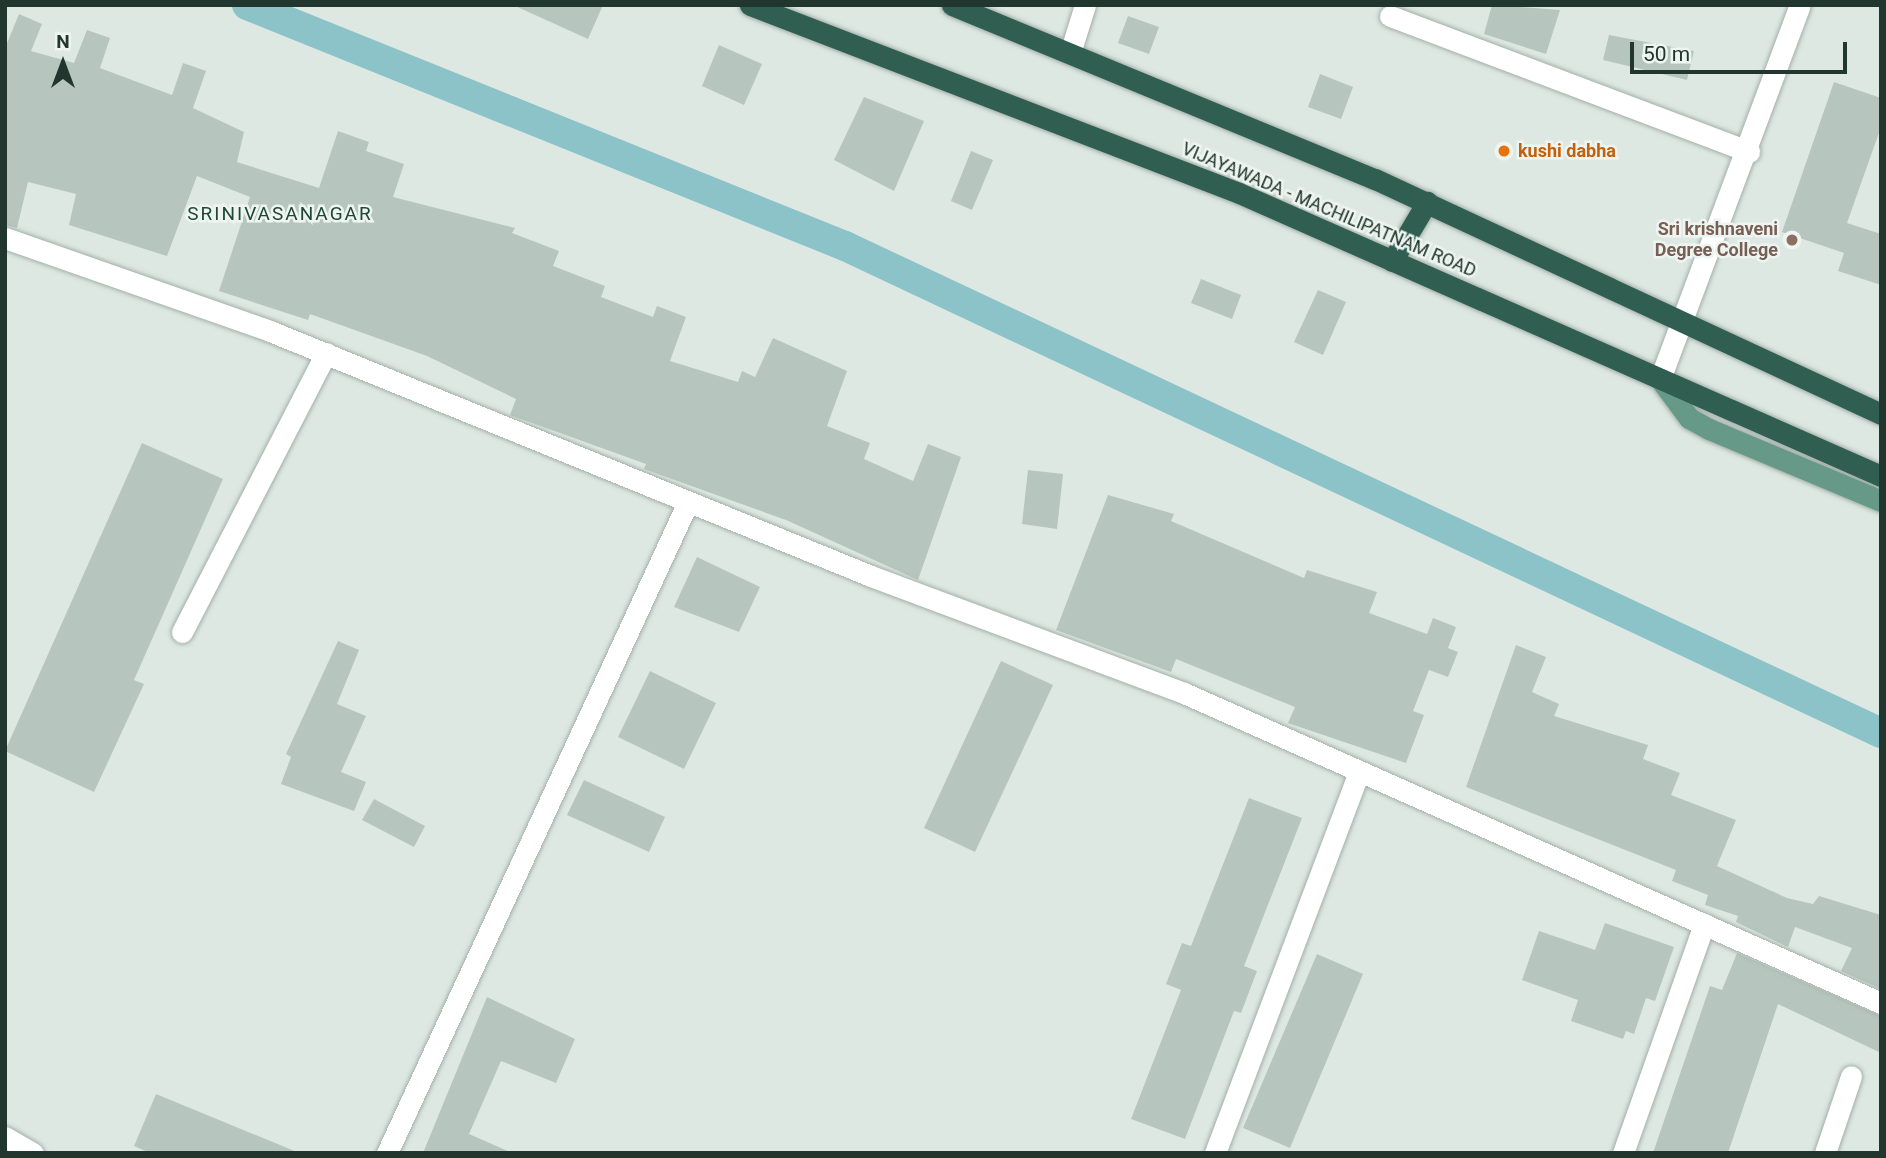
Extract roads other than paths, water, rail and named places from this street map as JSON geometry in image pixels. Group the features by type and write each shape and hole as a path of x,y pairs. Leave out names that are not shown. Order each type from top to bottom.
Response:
{"highway":[{"name":"VIJAYAWADA - MACHILIPATNAM ROAD","path":"750,5 1226,188 1881,476"},
{"path":"952,5 1070,50 1427,202 1681,326 1881,414"},
{"path":"1392,261 1427,202"}],"main road":[{"path":"1660,379 1689,418 1881,501"}],"street":[{"path":"1070,50 1085,5"},
{"path":"1660,379 1749,152 1800,5"},
{"path":"1390,16 1749,152"},
{"path":"5,237 326,353 688,502 1184,693 1881,1003"},
{"path":"182,632 326,353"},
{"path":"387,1153 688,502"},
{"path":"1215,1153 1359,771"},
{"path":"1623,1153 1704,924"},
{"path":"1825,1153 1851,1076"},
{"path":"5,1137 33,1153"}],"waterway":[{"path":"247,5 845,246 1881,733"}],"place":[{"name":"kushi dabha","path":"1504,151"},
{"name":"Sri krishnaveni Degree College","path":"1792,240"}],"district":[{"name":"SRINIVASANAGAR","path":"280,214"}]}
